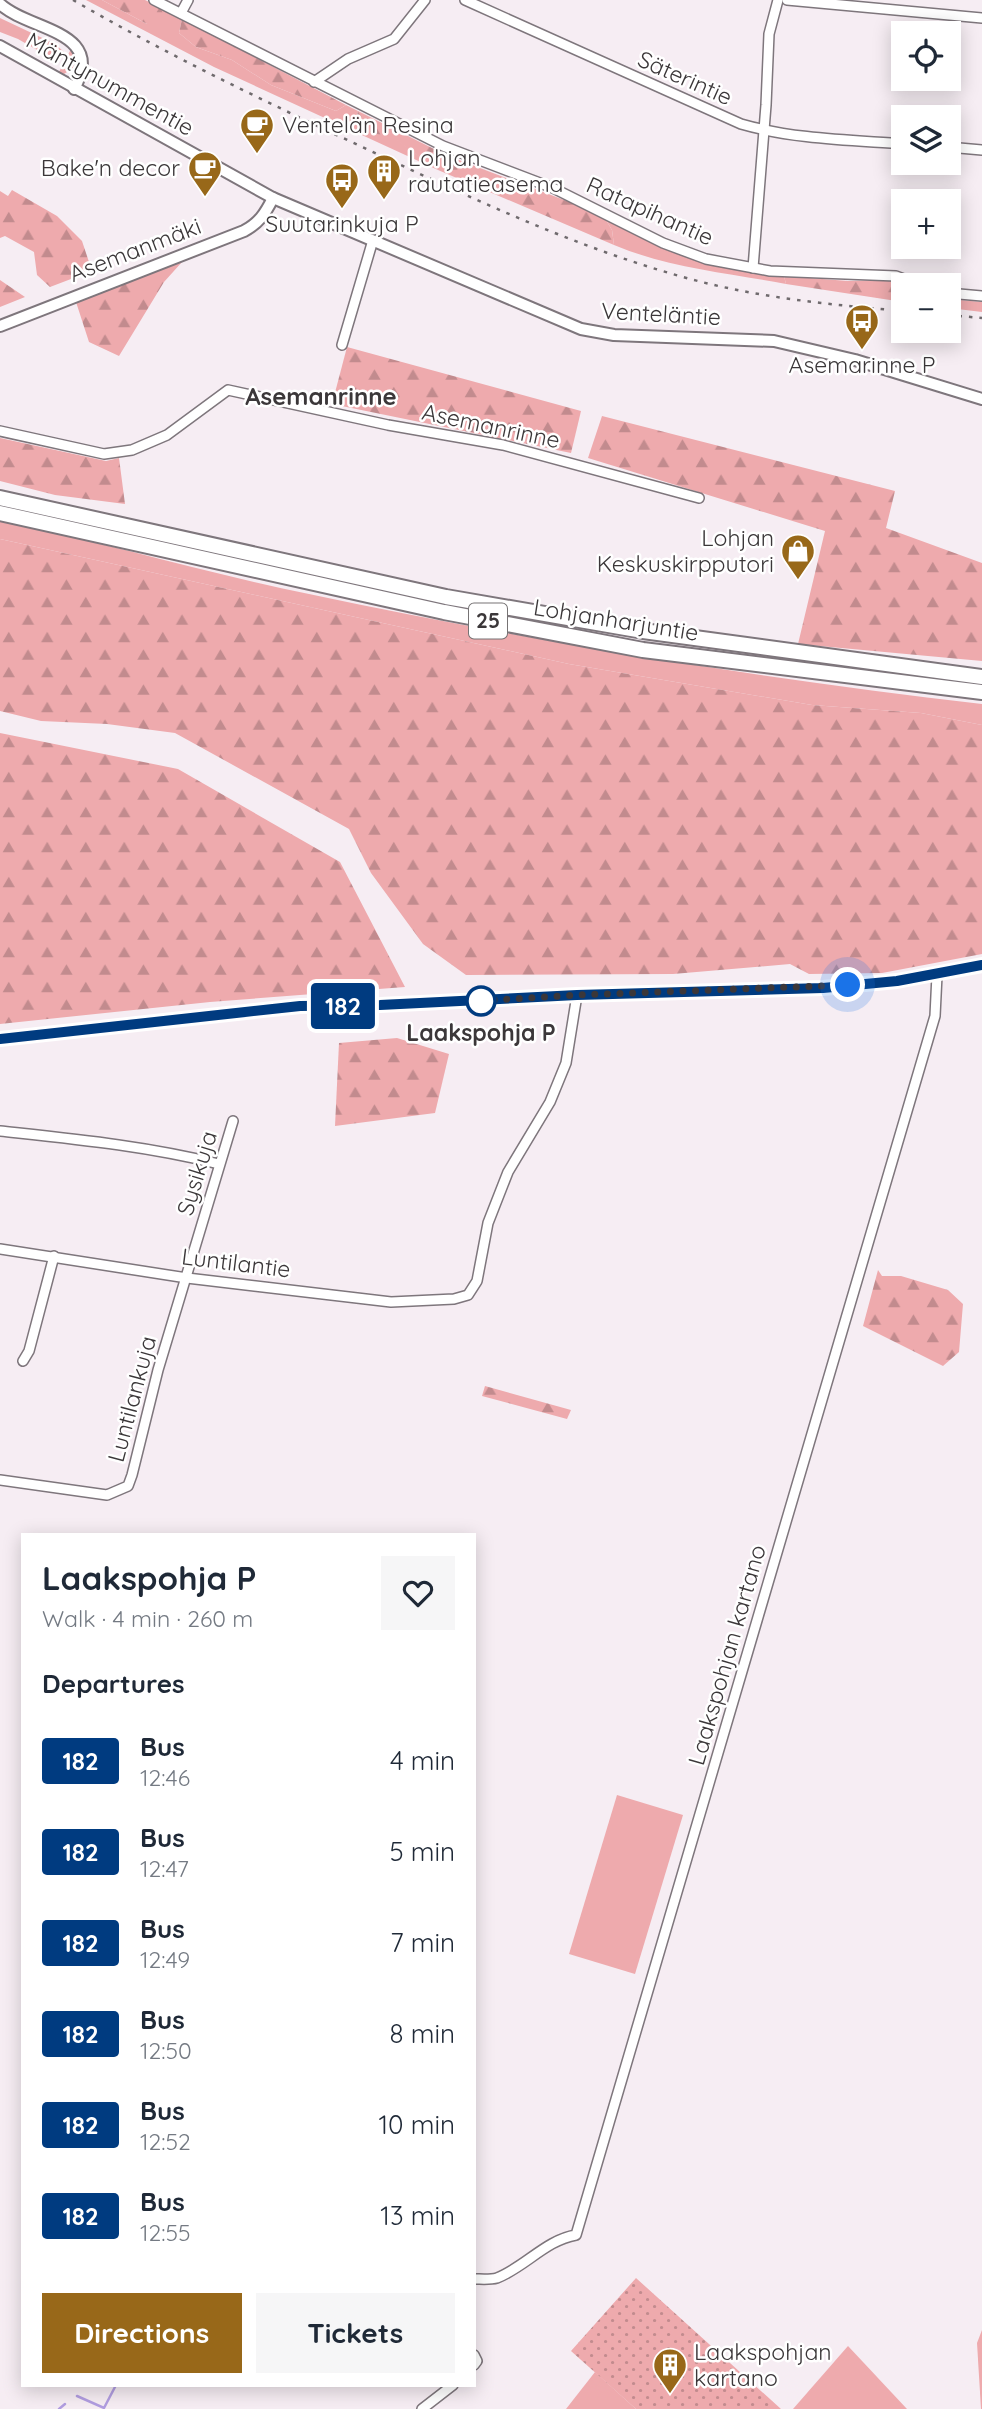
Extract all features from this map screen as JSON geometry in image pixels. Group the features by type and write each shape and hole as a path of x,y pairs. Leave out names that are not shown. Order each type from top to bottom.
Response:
{"highway":[{"name":"Lohjanharjuntie","path":"0,498 446,597 643,631 982,677"},
{"name":"Lohjanharjuntie","path":"0,513 444,612 643,650 982,691"}],"street":[{"name":"Ratapihantie","path":"154,0 443,146 553,188 663,243 706,259 753,268 808,274 891,276"},
{"path":"181,13 188,0"},
{"path":"314,82 348,59 394,39 425,0"},
{"name":"Säterintie","path":"465,0 741,124 809,137 891,143"},
{"path":"753,268 769,34 778,0"},
{"path":"787,0 982,18"},
{"path":"0,4 16,15 62,34 77,47 82,59 82,75 74,89"},
{"name":"Mäntynummentie","path":"0,46 272,198"},
{"path":"961,148 982,150"},
{"name":"Venteläntie","path":"272,198 581,329 614,335 774,341 855,360 982,399"},
{"name":"Asemanmäki","path":"0,326 244,231 258,223 266,214 272,198"},
{"path":"342,345 373,240"},
{"path":"961,294 982,296"},
{"name":"Asemanrinne","path":"0,431 104,454 132,450 167,435 228,390 388,425 503,445 699,498"},
{"path":"0,1039 300,1006 823,988 937,975 982,965"},
{"name":"Laakspohjan kartano","path":"476,2279 495,2279 559,2240 576,2235 935,1016 937,975"},
{"name":"Luntilantie","path":"0,1250 187,1278 391,1302 454,1299 468,1295 477,1281 488,1223 508,1172 550,1102 566,1062 577,995"},
{"name":"Sysikuja","path":"187,1278 233,1121"},
{"path":"0,1131 113,1144 219,1164"},
{"path":"23,1361 29,1351 54,1256"},
{"name":"Luntilankuja","path":"0,1480 107,1495 128,1486 158,1370 187,1278"},
{"path":"422,2409 450,2387"}],"green space":[{"path":"86,0 102,0 147,24 160,7 182,19 179,33 196,47 232,60 271,85 336,111 346,105 358,111 356,120 372,133 392,136 438,170 214,67"},
{"path":"102,0 145,0 160,7 167,22 147,24"},
{"path":"0,18 55,44 64,52 58,62 0,32"},
{"path":"182,19 346,105 336,111 271,85 232,60 196,47 179,33"},
{"path":"71,49 75,59 73,68 64,74 59,72"},
{"path":"358,111 446,155 572,203 606,220 612,230 614,245 438,170 392,137 372,133 356,120"},
{"path":"12,190 57,216 82,241 92,271 50,287 37,275 34,252 5,236 0,238 0,191 8,196"},
{"path":"606,220 663,248 697,261 784,276 786,284 699,269 635,253 614,245 612,230"},
{"path":"182,262 164,282 119,356 89,342 76,302"},
{"path":"784,276 848,281 888,280 891,281 891,300 786,284"},
{"path":"0,280 25,297 0,307"},
{"path":"961,300 982,302 982,312 961,309"},
{"path":"347,347 581,411 571,453 332,404"},
{"path":"602,416 895,491 886,528 982,563 982,661 798,644 825,531 588,458"},
{"path":"0,438 106,461 119,458 125,504 55,495 0,481"},
{"path":"0,521 270,586 476,627 728,670 982,704 982,725 921,713 812,705 569,664 0,539"},
{"path":"0,539 569,664 812,705 921,713 982,725 982,954 882,973 809,974 790,964 673,974 466,975 423,944 371,873 349,829 175,733 107,724 41,721 0,711"},
{"path":"0,733 178,769 340,862 405,987 210,1002 0,1024"},
{"path":"397,1038 449,1054 435,1113 335,1126 339,1043"},
{"path":"878,1270 882,1276 901,1276 948,1290 963,1304 959,1352 943,1366 863,1326"},
{"path":"485,1386 571,1410 567,1419 482,1396"},
{"path":"617,1795 683,1815 635,1974 569,1954"},
{"path":"636,2278 781,2409 636,2409 571,2351"},
{"path":"982,2330 982,2409 981,2409 977,2343"},
{"path":"848,2346 907,2409 793,2409"},
{"path":"595,2372 636,2409 566,2409"}],"waterway":[{"path":"77,2396 104,2408 115,2387"},
{"path":"59,2409 65,2404"}],"railway":[{"path":"73,0 179,58 287,111 442,184 608,253 694,280 746,292 891,310"},
{"path":"961,316 982,318"}],"bus line":[{"name":"182","path":"0,1039 300,1006 823,988 897,981 982,965"}],"place":[{"name":"Ventelän Resina","path":"257,155"},
{"name":"Bake'n decor","path":"205,198"},
{"name":"Lohjan rautatieasema","path":"384,201"},
{"name":"Suutarinkuja P","path":"342,210"},
{"name":"Asemarinne P","path":"862,351"},
{"name":"Lohjan Keskuskirpputori","path":"798,581"},
{"name":"Laakspohja P","path":"481,1001"},
{"name":"Laakspohjan kartano","path":"670,2395"}],"district":[{"name":"Asemanrinne","path":"321,397"}],"route":[{"path":"481,1001 475,1001 848,985"}]}
